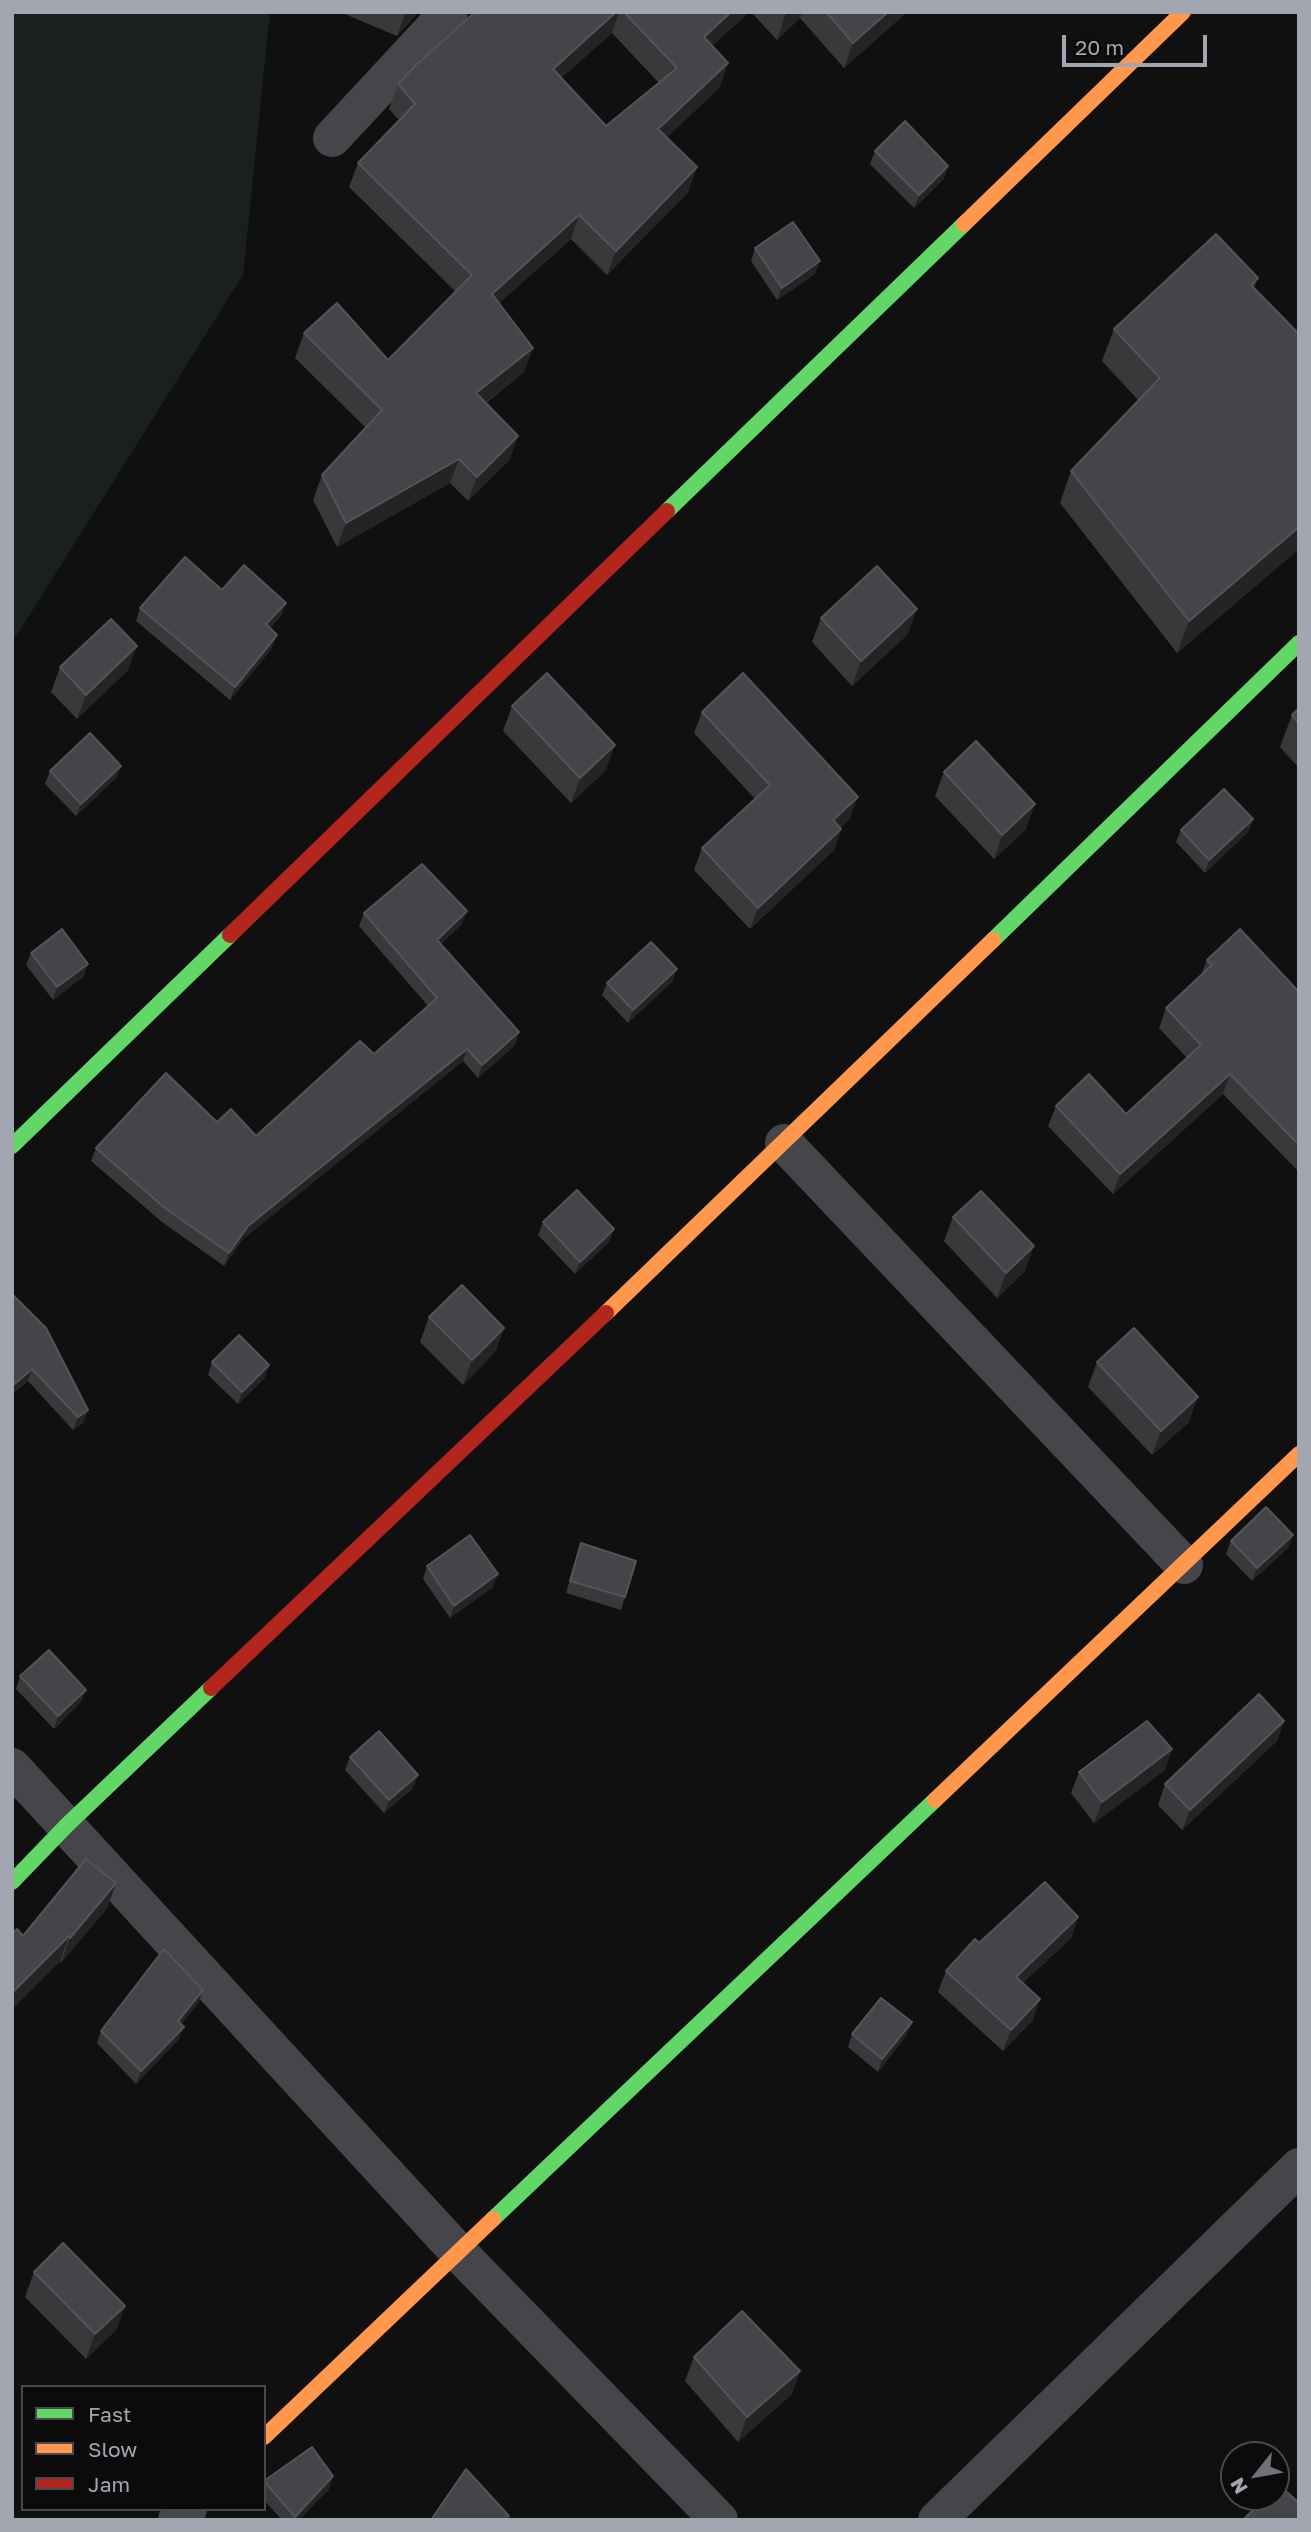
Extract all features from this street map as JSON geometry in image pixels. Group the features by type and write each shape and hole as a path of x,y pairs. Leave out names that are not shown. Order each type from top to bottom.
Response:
{"street":[{"path":"332,138 449,12"},
{"path":"12,1146 1182,12"},
{"path":"12,1882 67,1825 784,1143 1299,643"},
{"path":"784,1143 1184,1565"},
{"path":"266,2436 1299,1454"},
{"path":"12,1767 460,2253 719,2520"},
{"path":"937,2520 1299,2167"}],"shaded area":[{"path":"12,12 270,12 243,275 12,643"}],"building":[{"path":"475,12 616,12 553,69 606,126 677,68 624,12 731,12 704,37 728,63 658,129 697,167 616,251 579,215 492,294 533,348 476,393 518,436 477,477 459,459 346,523 322,475 382,410 304,333 337,303 388,360 472,275 358,163 415,104 398,84"},
{"path":"826,12 888,12 853,43"},
{"path":"905,121 948,166 919,195 875,151"},
{"path":"793,222 820,261 782,288 755,248"},
{"path":"1216,234 1258,278 1251,285 1299,334 1299,527 1189,621 1071,471 1160,378 1114,329"},
{"path":"185,557 222,590 244,565 286,603 266,624 277,635 235,687 140,608"},
{"path":"877,566 917,609 861,661 821,618"},
{"path":"111,619 137,646 86,695 60,667"},
{"path":"547,673 615,745 580,778 512,706"},
{"path":"743,673 858,797 833,820 841,829 758,908 702,848 770,785 702,712"},
{"path":"1299,708 1299,723 1292,715"},
{"path":"90,733 121,766 81,804 50,771"},
{"path":"976,741 1035,804 1002,835 944,772"},
{"path":"1224,789 1253,819 1209,860 1181,830"},
{"path":"422,864 467,911 437,940 519,1032 482,1065 467,1049 248,1226 229,1253 166,1209 96,1148 166,1073 217,1122 231,1109 256,1136 360,1041 374,1054 437,998 364,913"},
{"path":"62,929 88,964 57,987 31,953"},
{"path":"1240,929 1299,992 1299,1145 1230,1074 1120,1174 1056,1106 1089,1074 1126,1114 1201,1045 1166,1008 1212,965 1207,960"},
{"path":"651,942 677,969 633,1010 607,983"},
{"path":"577,1190 614,1229 580,1262 543,1222"},
{"path":"981,1191 1034,1246 1006,1273 953,1217"},
{"path":"462,1285 504,1328 472,1360 429,1317"},
{"path":"12,1294 46,1328 88,1410 78,1417 32,1369 12,1386"},
{"path":"1134,1328 1198,1397 1161,1431 1097,1362"},
{"path":"239,1335 269,1365 242,1392 212,1362"},
{"path":"1266,1507 1293,1535 1257,1568 1231,1541"},
{"path":"470,1535 498,1574 454,1606 427,1566"},
{"path":"581,1543 636,1561 625,1597 570,1581"},
{"path":"49,1650 86,1690 58,1716 20,1676"},
{"path":"1259,1694 1284,1721 1190,1810 1165,1784"},
{"path":"1147,1721 1172,1749 1102,1802 1079,1772"},
{"path":"379,1731 418,1775 389,1800 350,1757"},
{"path":"86,1859 116,1883 70,1938 69,1936 12,1993 12,1934 17,1929 23,1936"},
{"path":"1045,1882 1078,1917 1016,1977 1040,1999 1011,2030 946,1971 975,1939 979,1943"},
{"path":"164,1949 203,1990 178,2021 184,2027 141,2071 101,2031"},
{"path":"881,1998 912,2022 882,2059 852,2034"},
{"path":"63,2243 125,2306 95,2334 34,2272"},
{"path":"742,2311 800,2371 747,2417 694,2357"},
{"path":"312,2447 333,2476 295,2517 266,2483 266,2480"},
{"path":"466,2469 509,2516 504,2520 431,2520"},
{"path":"1290,2495 1299,2503 1299,2520 1243,2520 1252,2511 1290,2511"}],"traffic: fast":[{"path":"667,511 964,224"},
{"path":"993,940 1299,643"},
{"path":"12,1146 230,935"},
{"path":"12,1882 67,1825 211,1688"},
{"path":"493,2219 935,1800"}],"traffic: slow":[{"path":"964,224 1183,12"},
{"path":"606,1313 993,940"},
{"path":"935,1800 1299,1454"},
{"path":"266,2435 493,2219"}],"traffic: jam":[{"path":"230,935 667,511"},
{"path":"211,1688 606,1313"}]}
